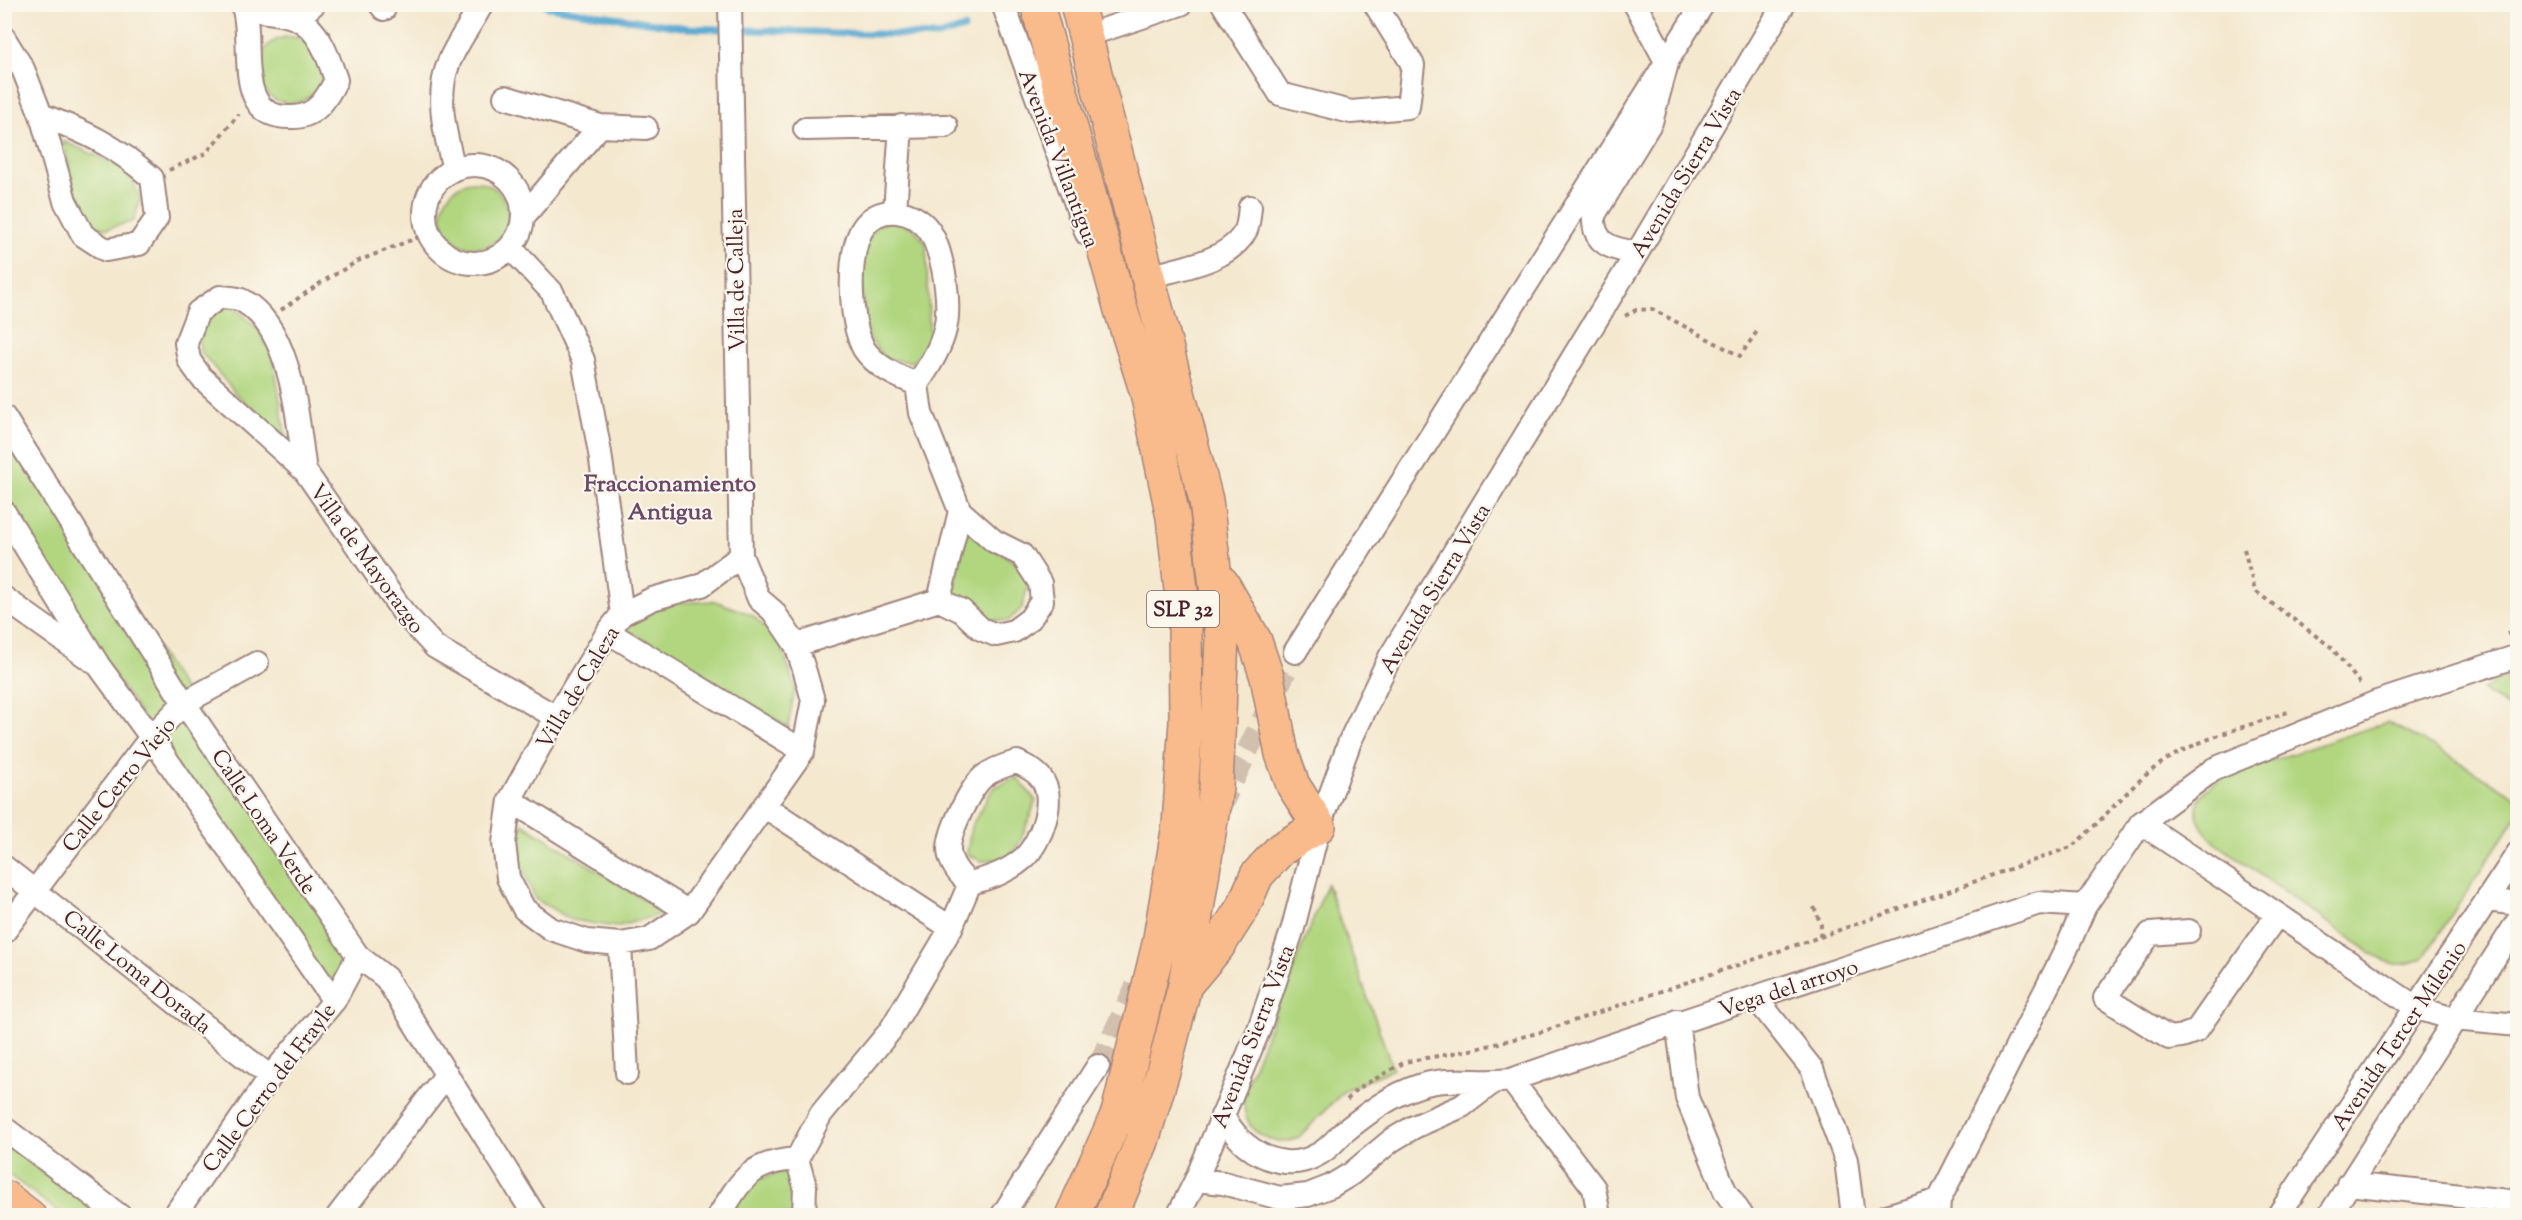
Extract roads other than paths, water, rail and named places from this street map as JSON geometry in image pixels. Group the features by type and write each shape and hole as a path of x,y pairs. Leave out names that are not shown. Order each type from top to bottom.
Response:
{"highway":[{"name":"SLP 32","path":"1037,4 1121,310 1147,393 1173,517 1185,626 1186,721 1179,825 1159,944 1118,1113 1072,1215"},
{"name":"SLP 32","path":"1077,4 1206,500 1222,637 1216,788 1185,985 1164,1068 1142,1141 1111,1215"},
{"path":"1185,985 1218,946 1243,907 1257,875 1281,849 1319,826 1293,785 1282,754 1267,677 1255,641 1215,571"},
{"path":"4,1197 29,1215"}],"street":[{"path":"454,169 444,128 442,93 449,62 482,4"},
{"name":"Avenida Villantigua","path":"1003,4 1078,214 1121,310"},
{"path":"1085,36 1181,4"},
{"path":"1223,4 1280,94 1351,112 1408,107 1413,65 1375,4"},
{"path":"1635,4 1667,63 1651,122 1594,215 1594,226 1611,248 1637,253"},
{"path":"1295,652 1703,4"},
{"name":"Avenida Sierra Vista","path":"1178,1215 1196,1180 1259,1029 1293,928 1319,826 1350,741 1389,657 1637,253 1784,4"},
{"path":"243,7 305,11 331,64 336,80 324,104 302,117 283,118 267,111 255,96 248,72 243,7"},
{"name":"Villa de Calleja","path":"730,10 741,556"},
{"path":"4,38 23,69 41,115 64,201 83,235 106,250 139,244 157,218 152,178 125,155 92,135 41,115"},
{"path":"505,98 600,126 646,128"},
{"path":"523,217 600,126"},
{"path":"895,211 901,126"},
{"path":"805,129 946,126"},
{"path":"478,165 502,173 514,185 521,200 523,217 519,233 510,247 498,257 483,262 468,263 452,258 440,249 429,233 425,221 425,205 431,190 440,178 454,169 478,165"},
{"path":"1148,277 1207,259 1233,247 1246,229 1250,207"},
{"path":"796,645 939,600 962,611 981,629 996,635 1014,631 1030,619 1042,601 1040,583 1022,555 994,541 960,511 921,413 917,384 937,356 947,322 946,285 940,255 929,230 912,216 895,211 877,214 864,226 853,251 854,311 857,332 865,350 879,365 917,384"},
{"path":"510,247 552,292 582,360 600,453 622,614"},
{"name":"Villa de Mayorazgo","path":"305,471 292,390 282,351 265,321 242,300 220,297 198,312 186,343 189,360 201,377 305,471 403,612 435,647 556,717"},
{"name":"Calle Loma Verde","path":"4,417 184,703 358,956 386,978 447,1074 524,1210"},
{"path":"939,600 960,511"},
{"name":"Calle Loma Verde","path":"4,512 99,666 334,1001"},
{"name":"Villa de Caleza","path":"741,556 759,599 773,611 796,645 813,700 803,751 689,912 649,939 621,944 587,941 551,929 524,909 508,878 504,843 510,800 556,717 608,632 622,614 652,599 702,585 741,556"},
{"path":"4,598 99,666"},
{"path":"608,632 803,751"},
{"path":"1887,1215 1938,1208 2066,950 2085,906 2141,823 2214,769 2377,702 2517,656"},
{"name":"Calle Cerro Viejo","path":"4,932 151,737 184,703 256,663"},
{"path":"804,1215 805,1186 797,1159 821,1114 890,1031 951,928 970,884 1000,875 1037,844 1047,808 1045,789 1041,778 1030,768 1017,762 1001,766 983,777 963,806 949,849 959,876 970,884"},
{"path":"510,800 689,912"},
{"path":"764,806 951,928"},
{"path":"2141,823 2417,1008 2454,1019 2517,1025"},
{"name":"Avenida Tercer Milenio","path":"2278,1215 2417,1008 2517,853"},
{"name":"Calle Loma Dorada","path":"4,867 35,889 270,1077"},
{"path":"2487,900 2517,904"},
{"name":"Vega del arroyo","path":"1196,1180 1223,1183 1280,1198 1308,1195 1331,1186 1351,1174 1392,1140 1414,1126 1462,1106 1501,1081 2039,903 2085,906"},
{"path":"2189,931 2150,934 2105,999 2169,1038 2196,1031 2277,915"},
{"name":"Avenida Tercer Milenio","path":"2329,1215 2517,921"},
{"path":"621,944 627,1073"},
{"name":"Calle Cerro del Frayle","path":"174,1215 270,1077 334,1001 358,956"},
{"path":"1756,998 1812,1069 1846,1160 1852,1215"},
{"path":"1677,1022 1687,1098 1725,1191 1742,1215"},
{"path":"1002,1215 1098,1066"},
{"path":"338,1215 447,1074"},
{"name":"Vega del arroyo","path":"1222,1116 1243,1143 1261,1156 1280,1162 1299,1162 1318,1155 1391,1097 1421,1085 1455,1080 1501,1081"},
{"path":"1501,1081 1594,1188 1599,1215"},
{"path":"4,1128 120,1215"},
{"path":"719,1215 738,1184 757,1167 780,1160 797,1159"},
{"path":"2348,1184 2517,1202"}],"waterway":[{"path":"545,4 548,7 687,28 938,36 964,28"}],"tunnel":[{"path":"1219,810 1295,652"},
{"path":"1098,1066 1140,978"}],"district":[{"name":"Fraccionamiento Antigua","path":"670,497"}]}
